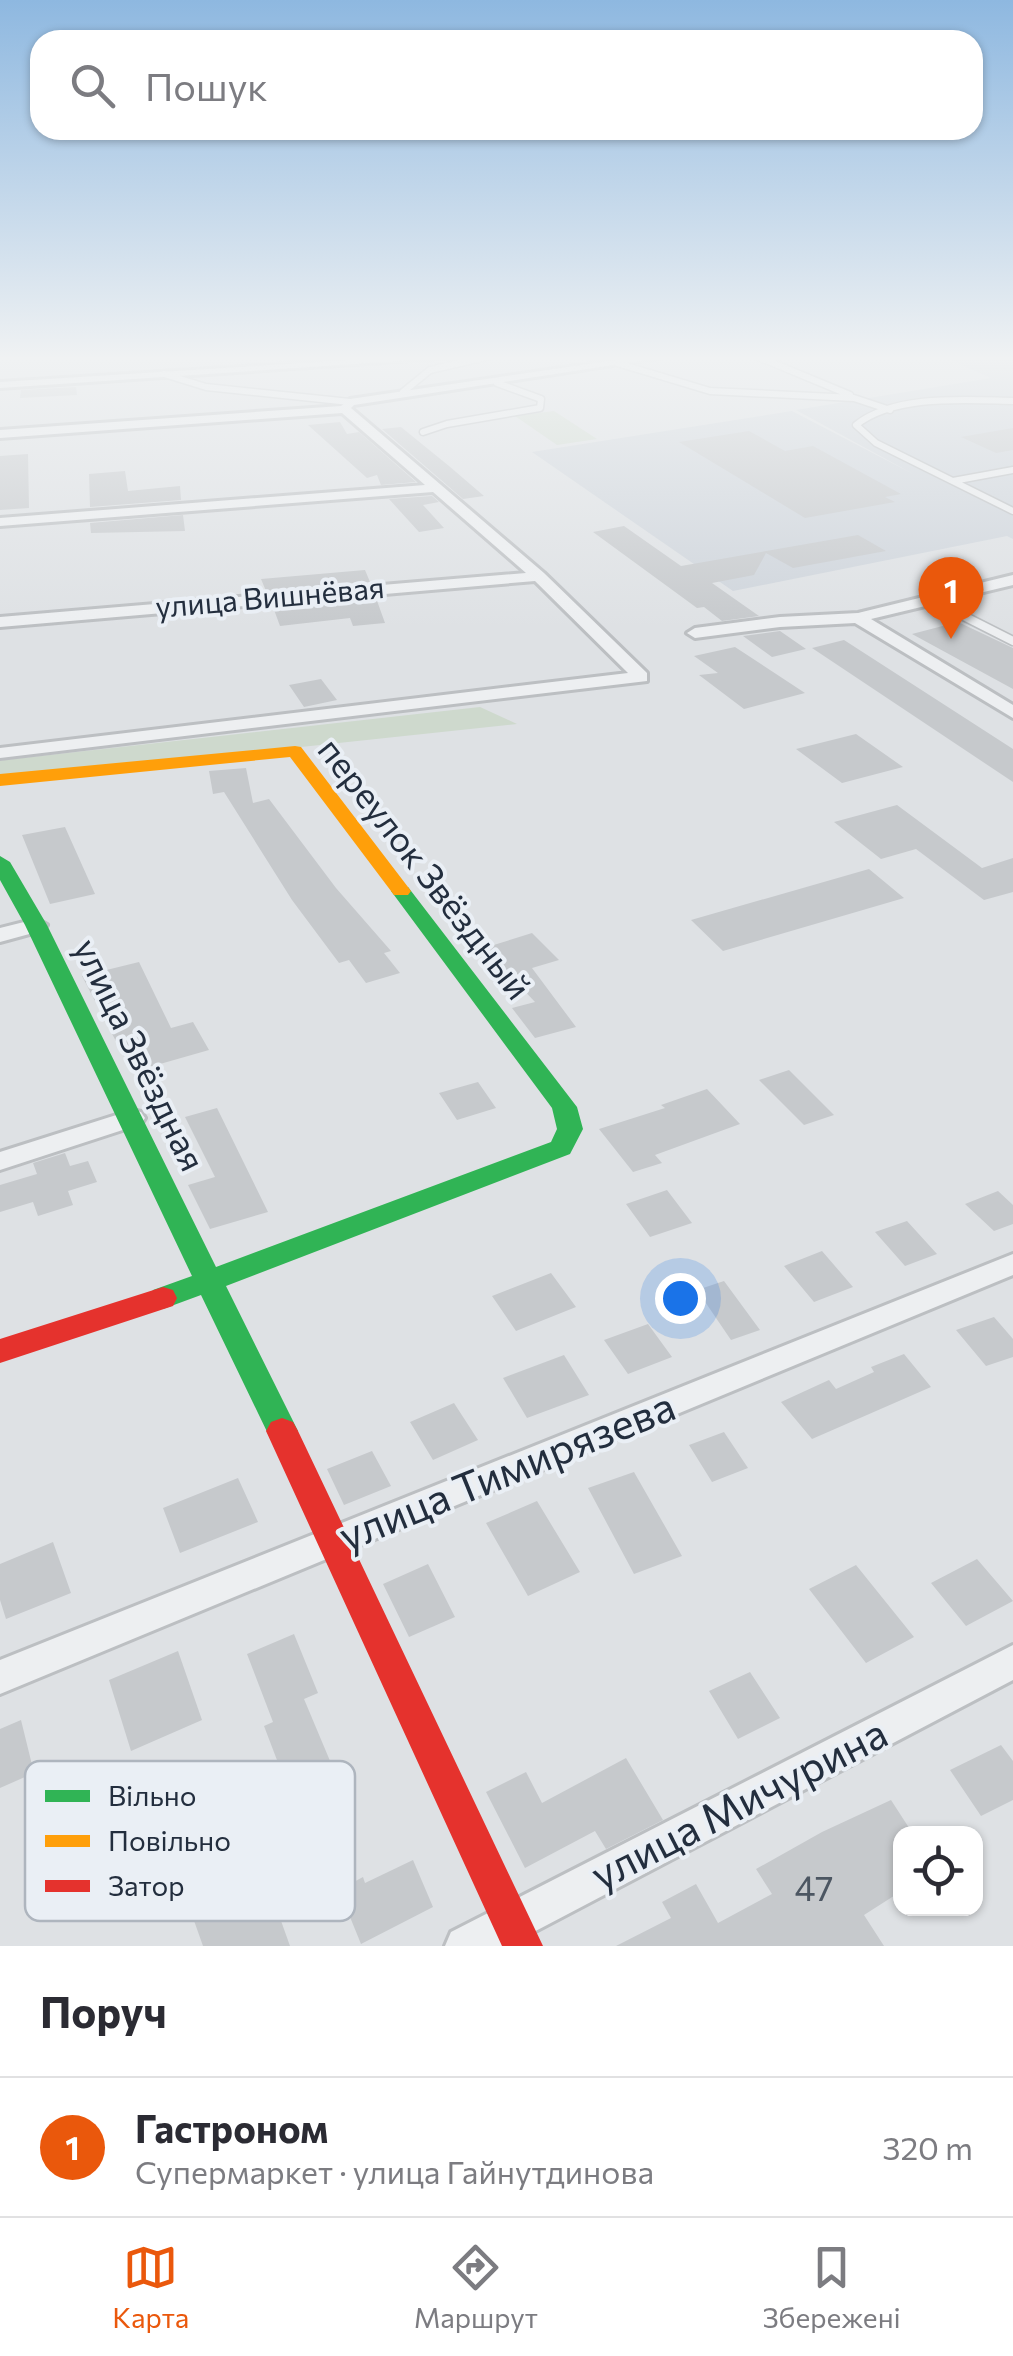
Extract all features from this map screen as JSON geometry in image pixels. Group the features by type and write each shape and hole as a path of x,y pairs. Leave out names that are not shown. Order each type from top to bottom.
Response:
{"street":[{"path":"0,753 641,677 539,576 391,447"},
{"path":"0,522 434,488"},
{"name":"улица Вишнёвая","path":"0,622 539,576"},
{"path":"695,633 853,618 1013,580"},
{"path":"853,618 1009,707"},
{"name":"переулок Звёздный","path":"0,780 295,751 564,1106 570,1130 561,1148 212,1282"},
{"name":"улица Звёздная","path":"0,862 36,926 212,1282 517,1934"},
{"path":"0,934 36,926"},
{"path":"0,1161 132,1118"},
{"name":"улица Тимирязева","path":"0,1677 1013,1264"},
{"path":"0,1351 212,1282"},
{"name":"улица Мичурина","path":"465,1946 517,1934 1013,1662"}],"lane":[{"path":"884,447 1013,511"},
{"path":"952,481 1013,470"},
{"path":"932,600 1010,638"}],"shaded area":[{"path":"565,447 861,447 915,475 863,447 1013,447 1013,539 1007,536 733,591 532,452"},
{"path":"480,707 517,724 0,779 0,761 4,760"}],"building":[{"path":"332,447 376,447 416,482 381,485 377,475 367,478"},
{"path":"403,447 425,447 484,496 463,499"},
{"path":"687,447 777,447 785,451 814,447 901,494 885,497 895,502 805,518"},
{"path":"982,447 1013,447 1013,450 996,453"},
{"path":"28,454 29,508 0,510 0,456"},
{"path":"125,471 128,491 180,486 181,500 90,507 89,474"},
{"path":"432,496 439,502 423,505 444,528 419,532 389,499"},
{"path":"183,515 185,531 91,533 90,523"},
{"path":"624,526 681,566 858,535 886,551 793,568 766,553 754,575 712,583 759,616 722,621 704,607 697,608 593,532"},
{"path":"365,570 370,582 266,591 261,579"},
{"path":"376,598 385,623 353,626 350,618 280,626 273,607"},
{"path":"958,622 1013,648 1013,689 912,634"},
{"path":"780,631 806,649 772,657 743,636"},
{"path":"844,640 1013,749 1013,782 812,648"},
{"path":"735,647 805,693 744,709 699,675 718,673 694,656"},
{"path":"321,679 337,700 304,707 289,685"},
{"path":"856,734 903,767 842,783 796,749"},
{"path":"246,768 253,803 269,799 336,888 391,951 384,953 400,973 366,983 349,960 339,963 292,900 224,792 213,794 209,771"},
{"path":"897,805 982,868 1013,858 1013,892 984,900 916,849 881,859 834,822"},
{"path":"65,827 95,894 50,904 22,835"},
{"path":"869,869 904,898 723,951 691,920"},
{"path":"532,933 559,960 532,968 576,1027 535,1038 512,1008 535,1002 484,948"},
{"path":"139,962 171,1028 193,1022 209,1050 132,1072 82,976"},
{"path":"789,1070 834,1115 804,1125 759,1080"},
{"path":"478,1082 496,1108 457,1120 439,1093"},
{"path":"707,1089 740,1124 655,1155 662,1163 633,1172 599,1129 665,1108 661,1105"},
{"path":"217,1108 268,1212 210,1229 188,1185 215,1177 185,1117"},
{"path":"65,1153 70,1166 88,1161 97,1182 68,1191 73,1205 38,1216 33,1202 0,1212 0,1185 37,1174 33,1163"},
{"path":"667,1190 692,1223 650,1237 626,1204"},
{"path":"998,1191 1013,1205 1013,1224 994,1231 965,1204"},
{"path":"907,1221 937,1254 905,1266 875,1232"},
{"path":"822,1251 853,1287 814,1302 784,1266"},
{"path":"551,1273 576,1307 516,1331 492,1296"},
{"path":"724,1281 760,1330 731,1340 697,1290"},
{"path":"994,1317 1013,1339 1013,1357 986,1366 956,1330"},
{"path":"648,1324 672,1357 628,1374 604,1340"},
{"path":"904,1354 931,1387 812,1439 781,1402 829,1380 836,1389 874,1372 871,1367"},
{"path":"564,1355 589,1395 527,1418 503,1378"},
{"path":"454,1403 478,1440 433,1460 410,1422"},
{"path":"724,1432 748,1468 712,1482 689,1445"},
{"path":"372,1451 391,1486 344,1505 327,1469"},
{"path":"634,1472 682,1556 634,1574 588,1488"},
{"path":"238,1478 258,1522 180,1553 163,1508"},
{"path":"537,1501 580,1572 528,1596 486,1523"},
{"path":"53,1542 71,1593 6,1619 0,1600 0,1564"},
{"path":"977,1559 1013,1601 966,1626 931,1583"},
{"path":"428,1564 455,1617 409,1637 383,1584"},
{"path":"856,1565 914,1637 866,1663 809,1589"},
{"path":"294,1634 318,1693 304,1699 330,1761 277,1761 264,1726 273,1722 247,1654"},
{"path":"178,1651 202,1720 131,1751 109,1680"},
{"path":"750,1672 780,1718 738,1739 709,1691"},
{"path":"21,1720 31,1761 25,1761 25,1777 0,1788 0,1729"},
{"path":"1001,1745 1013,1761 1013,1800 981,1816 950,1770"},
{"path":"626,1758 663,1820 606,1849 595,1831 525,1868 486,1792 526,1772 542,1803"},
{"path":"891,1800 908,1826 893,1826 893,1896 864,1915 884,1946 616,1946 671,1918 662,1902 696,1884 718,1923 772,1894 756,1869"},
{"path":"413,1860 433,1907 361,1944 352,1921 355,1921 355,1881 363,1877 365,1883"},
{"path":"194,1921 281,1921 290,1946 203,1946"}],"traffic: fast":[{"path":"0,862 36,925 282,1431"},
{"path":"163,1298 561,1148 570,1129 564,1107 401,891"}],"traffic: slow":[{"path":"0,780 295,751 401,891"}],"traffic: jam":[{"path":"0,1351 163,1298"},
{"path":"282,1431 523,1946"}],"place":[{"name":"Гастроном","path":"951,639"}]}
